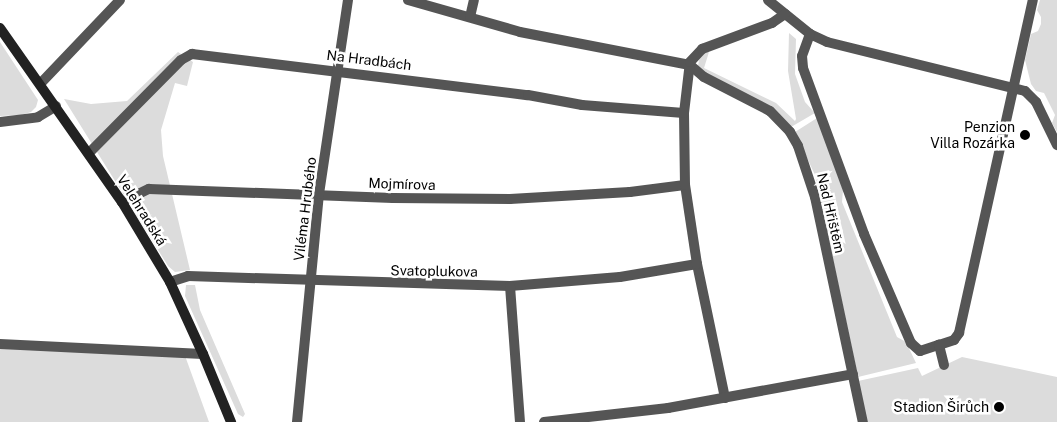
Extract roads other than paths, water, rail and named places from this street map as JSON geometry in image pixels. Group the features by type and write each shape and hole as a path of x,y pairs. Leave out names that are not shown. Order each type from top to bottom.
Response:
{"street":[{"path":"40,84 120,0"},
{"name":"Viléma Hrubého","path":"297,422 319,194 348,0"},
{"path":"408,0 574,43 690,65"},
{"path":"470,17 474,0"},
{"path":"768,0 810,34 827,42 1025,91 1033,97 1057,145"},
{"path":"810,34 802,56 803,68 864,234 910,343 920,351 954,340 959,333 1034,0"},
{"path":"725,398 697,264 685,185 684,112 690,65 692,59 702,49 772,23 785,14"},
{"name":"Velehradská","path":"0,28 122,202 170,282 204,354 231,422"},
{"name":"Na Hradbách","path":"89,153 182,60 192,54 337,70 582,104 684,112"},
{"name":"Nad Hřištěm","path":"690,65 704,78 770,111 795,139 815,197 863,422"},
{"path":"0,122 38,117 56,106"},
{"name":"Mojmírova","path":"122,202 149,188 402,198 510,199 602,195 685,185"},
{"name":"Svatoplukova","path":"170,282 188,276 510,286 620,277 697,264"},
{"path":"510,286 520,422"},
{"path":"0,344 204,354"},
{"path":"940,345 944,365"},
{"path":"544,422 668,408 853,374"}],"place":[{"name":"Penzion Villa Rozárka","path":"1025,135"},
{"name":"Stadion Širůch","path":"999,407"}]}
